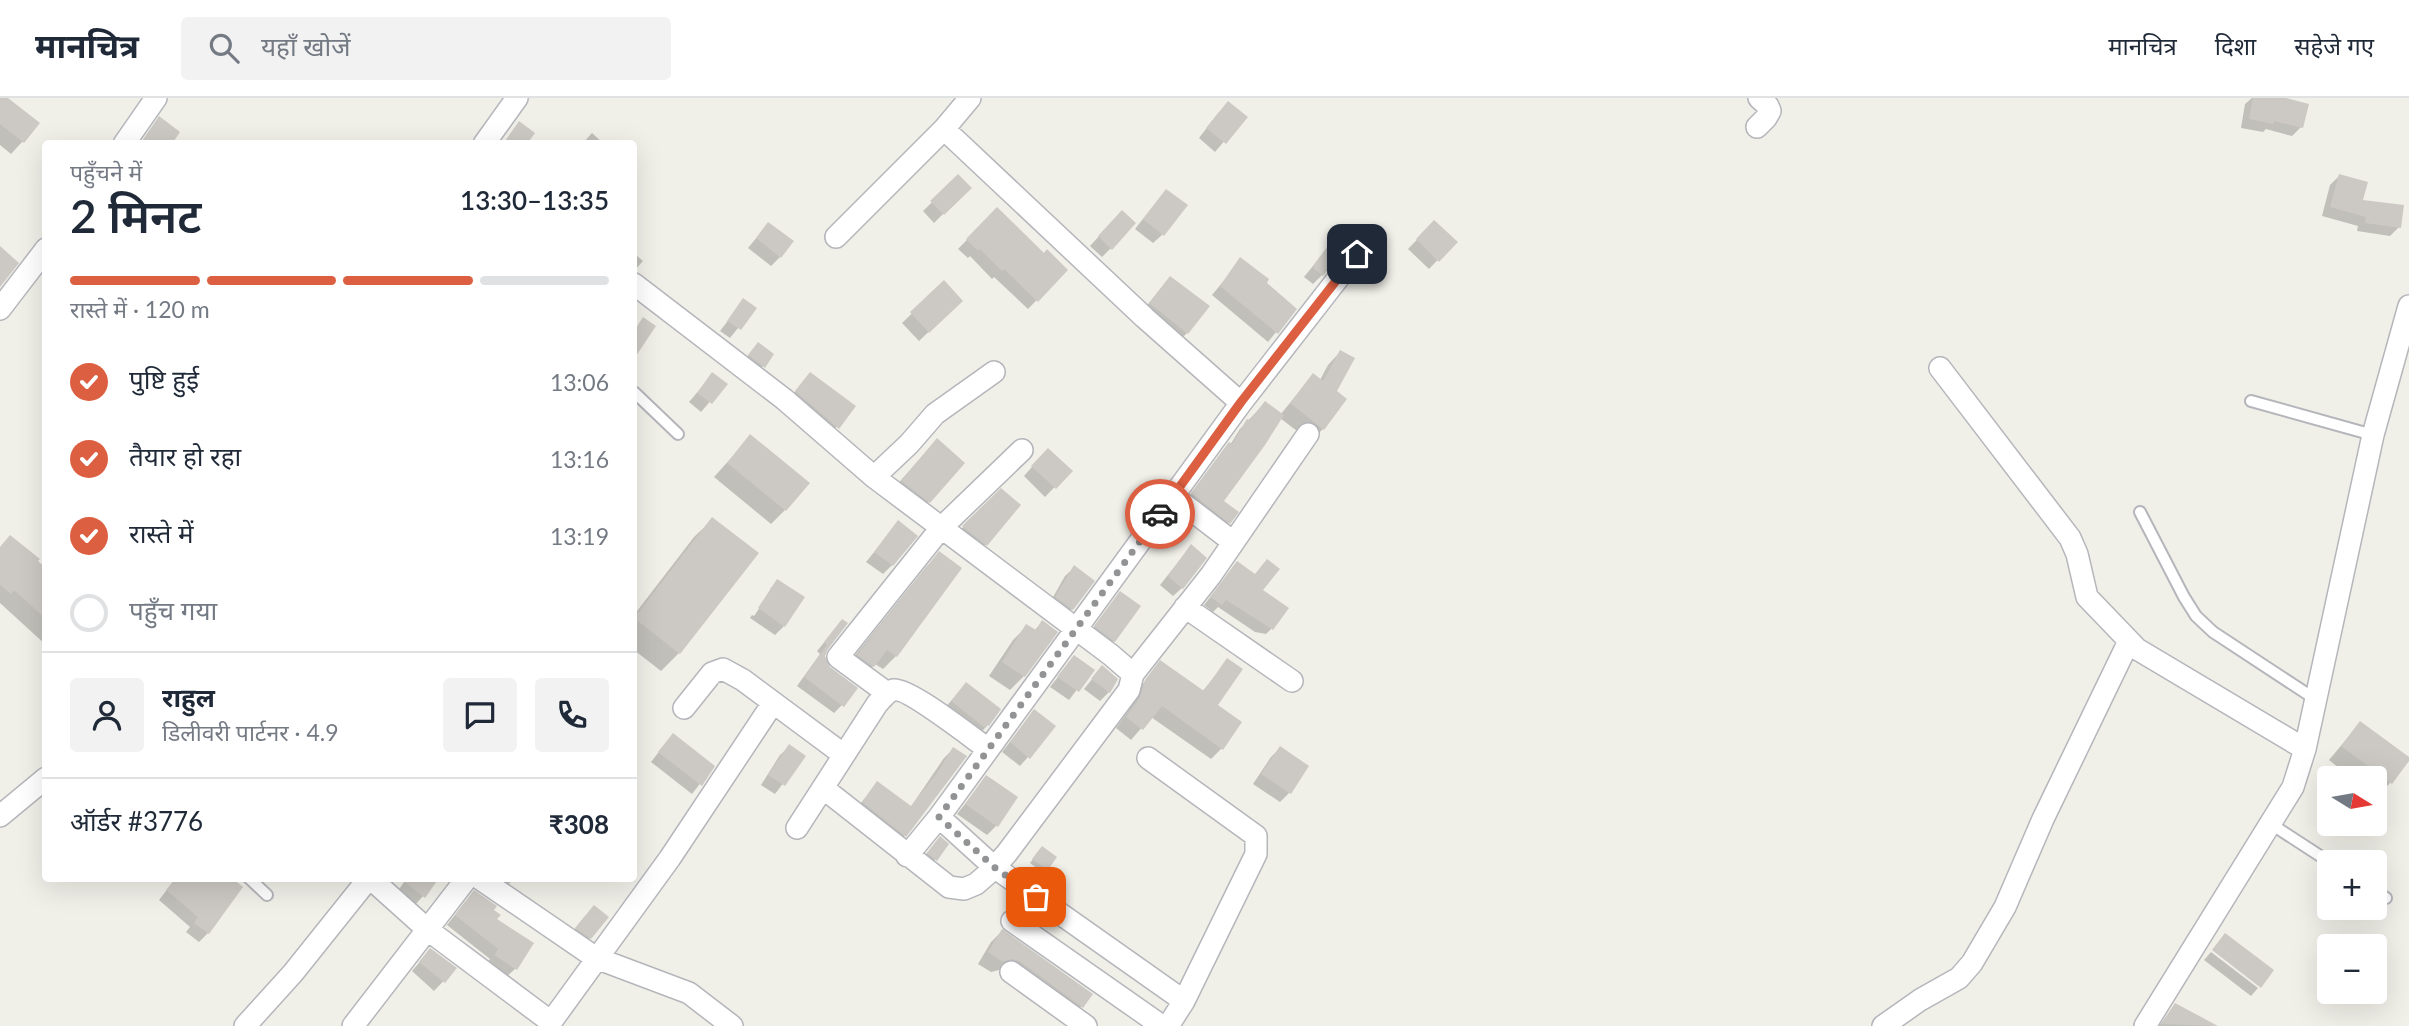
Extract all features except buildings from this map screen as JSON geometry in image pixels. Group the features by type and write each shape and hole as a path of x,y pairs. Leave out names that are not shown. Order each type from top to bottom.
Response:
{"street":[{"path":"127,140 156,98"},
{"path":"487,140 517,98"},
{"path":"836,237 944,129 970,98"},
{"path":"1757,127 1770,111 1759,98"},
{"path":"944,129 1145,317 1241,402"},
{"path":"0,309 42,254"},
{"path":"907,856 939,817 1241,402 1357,254"},
{"path":"637,286 784,399 874,478 1111,654 1133,674"},
{"path":"2145,1026 2293,787 2305,749 2373,435 2409,306"},
{"path":"1940,368 2070,537 2077,554 2087,597 2129,641 2137,649 2305,749"},
{"path":"874,478 935,414 994,372"},
{"path":"822,788 949,887 964,889 976,884 994,867 1129,690 1133,674 1233,542 1308,434"},
{"path":"887,693 838,657 941,528 1022,450"},
{"path":"1173,496 1233,542"},
{"path":"1185,607 1292,681"},
{"path":"1883,1026 1920,1000 1959,978 1972,963 2005,907 2043,818 2129,641"},
{"path":"684,708 712,673 723,669 743,680 844,755"},
{"path":"797,828 877,704 887,693 895,690 912,696 988,749"},
{"path":"374,882 428,930 551,1021 670,858 773,702"},
{"path":"1148,758 1256,836 1256,853 1184,1001 1168,1026"},
{"path":"0,816 42,781"},
{"path":"939,817 994,867 1184,1001"},
{"path":"245,1026 367,882"},
{"path":"353,1026 464,882"},
{"path":"485,882 596,958 689,993 732,1026"},
{"path":"1012,921 1162,1026"},
{"path":"1011,972 1086,1026"}],"lane":[{"path":"637,396 678,434"},
{"path":"2251,401 2373,435"},
{"path":"2140,512 2183,597 2196,616 2213,632 2315,699"},
{"path":"2271,824 2317,854"},
{"path":"253,882 267,895"}],"way so far":[{"path":"1036,897 994,867 939,817 1160,514"}],"route":[{"path":"1160,514 1241,402 1357,254"}]}
